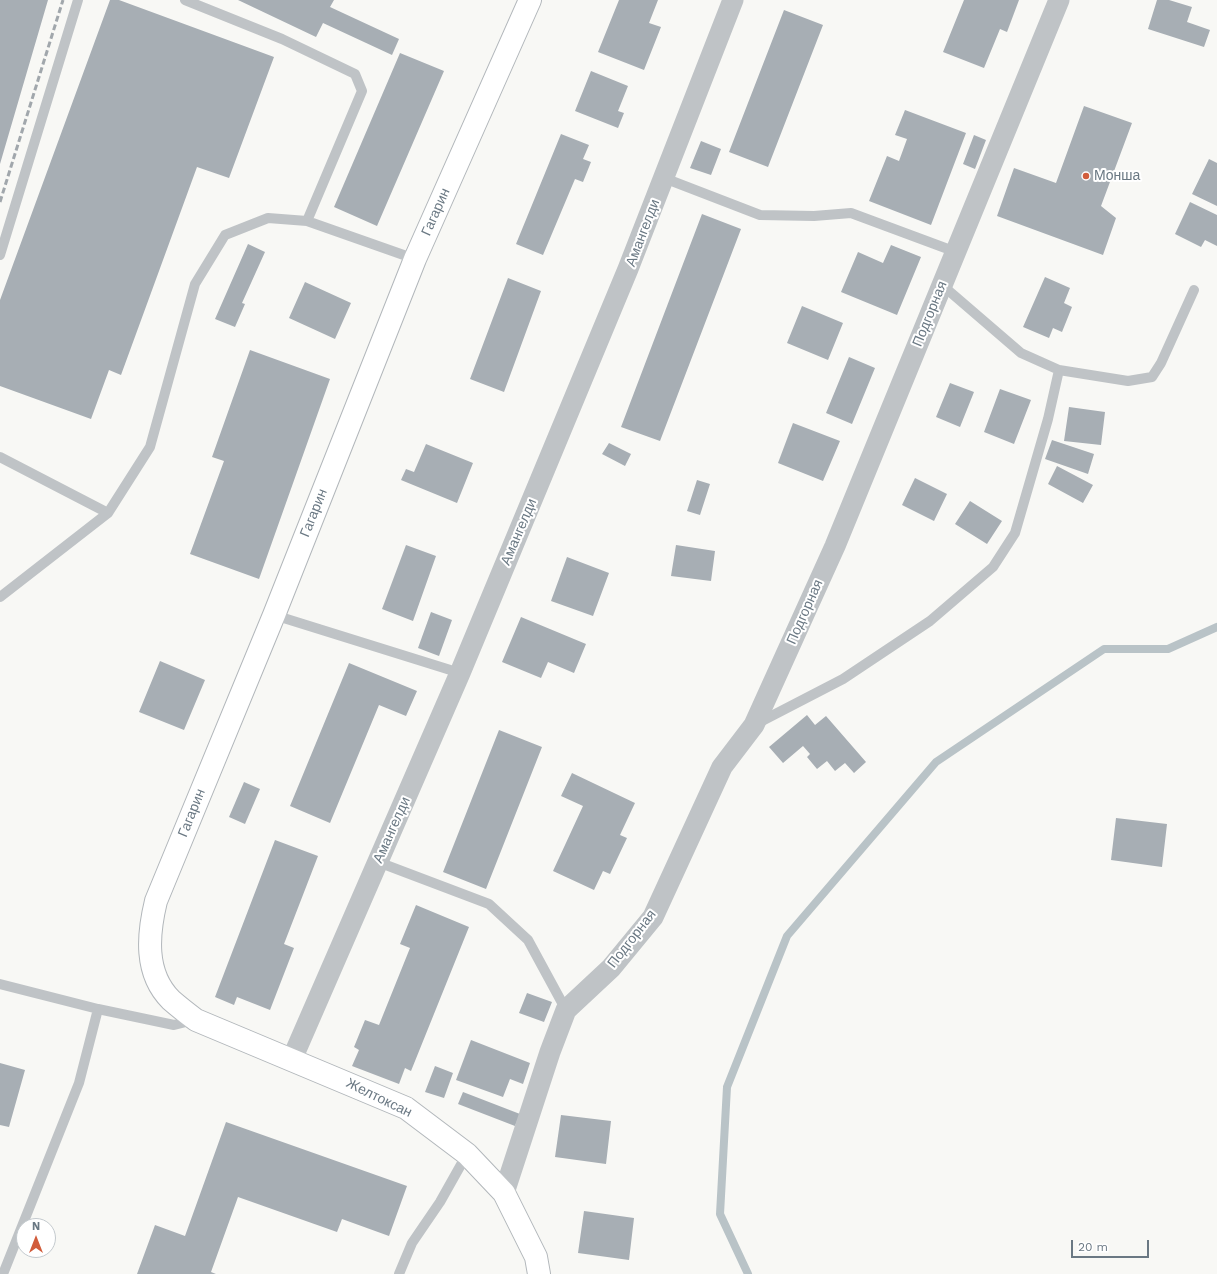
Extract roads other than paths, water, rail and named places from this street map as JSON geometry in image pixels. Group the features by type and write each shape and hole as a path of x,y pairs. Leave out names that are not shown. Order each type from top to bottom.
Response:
{"main road":[{"name":"Гагарин","path":"196,1020 170,1000 156,978 149,951 149,928 156,901 274,615 415,258 530,0"},
{"name":"Желтоксан","path":"196,1020 406,1108 467,1154 504,1193 536,1257 539,1274"}],"street":[{"name":"Амангелди","path":"292,1059 460,673 625,276 733,0"},
{"name":"Подгорная","path":"504,1193 550,1052 566,1010 611,968 653,917 722,767 754,725 836,546 1059,0"}],"lane":[{"path":"0,255 78,0"},
{"path":"185,0 282,39 355,74 362,91 307,221"},
{"path":"664,178 760,215 814,216 851,213 956,252"},
{"path":"0,597 108,513 150,447 195,284 226,235 268,218 307,221 415,258"},
{"path":"942,285 1021,353 1059,370 1128,381 1152,377 1161,363 1194,290"},
{"path":"754,725 843,679 930,621 993,567 1015,533 1048,419 1059,370"},
{"path":"0,458 108,513"},
{"path":"274,615 460,673"},
{"path":"378,862 489,904 528,940 566,1010"},
{"path":"0,984 98,1009 174,1025 196,1020"},
{"path":"3,1274 79,1083 98,1009"},
{"path":"399,1274 412,1243 440,1202 467,1154"}],"waterway":[{"path":"748,1274 720,1214 727,1087 787,936 936,762 1104,649 1168,649 1217,627"}],"railway":[{"path":"0,202 63,0"}],"place":[{"name":"Монша","path":"1086,176"}]}
